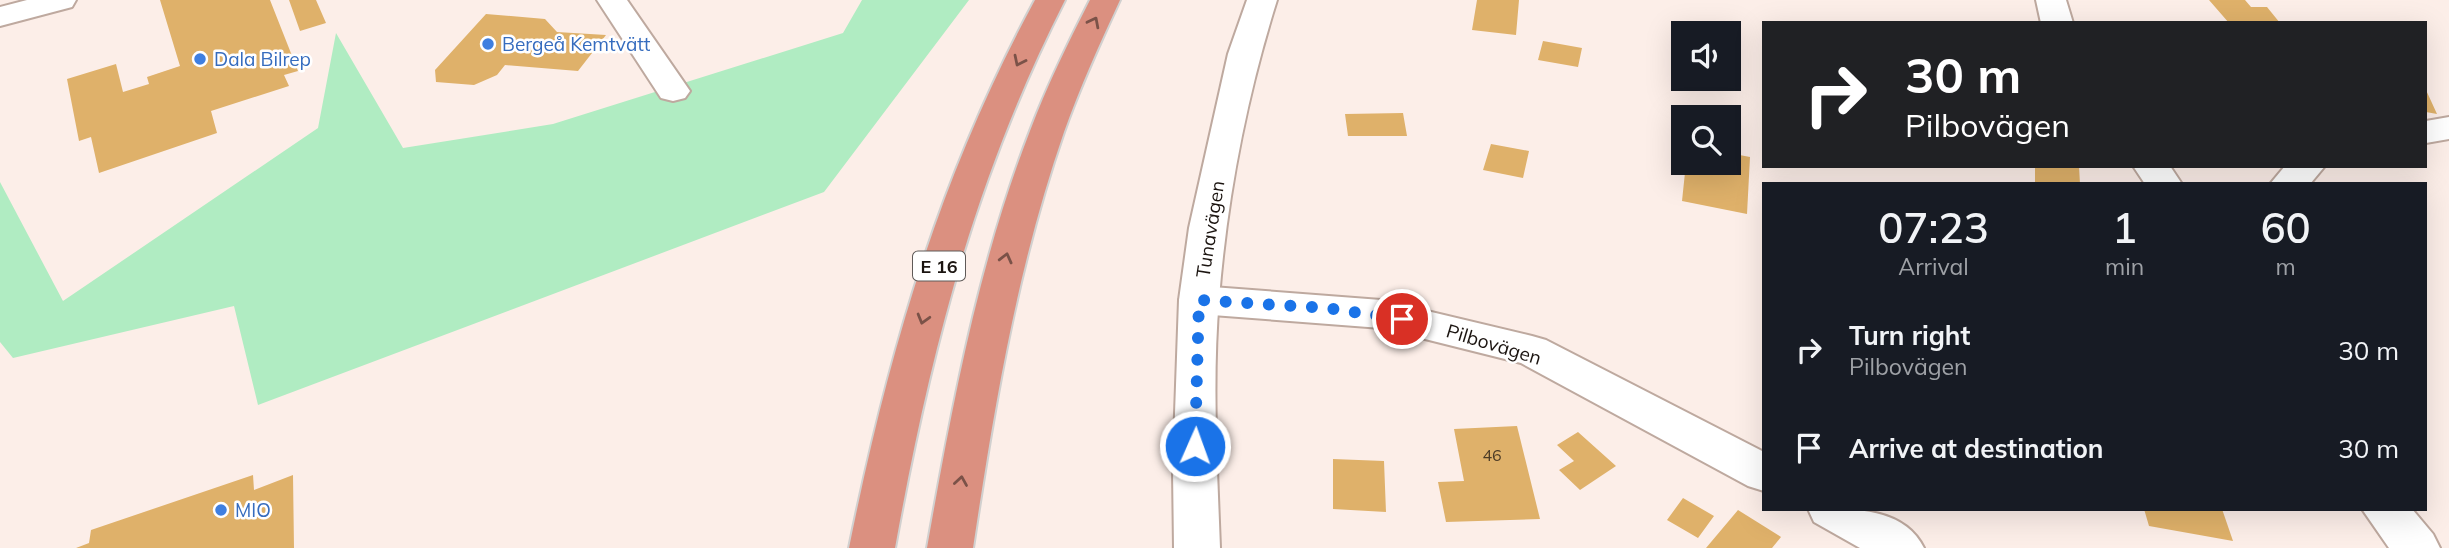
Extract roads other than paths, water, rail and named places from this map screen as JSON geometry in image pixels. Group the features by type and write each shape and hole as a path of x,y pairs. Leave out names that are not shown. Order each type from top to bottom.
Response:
{"highway":[{"name":"E 16","path":"873,548 902,400 948,235 1005,88 1050,0"},
{"path":"950,548 975,395 1010,244 1059,98 1105,0"}],"street":[{"path":"0,17 61,0"},
{"path":"612,0 673,91"},
{"name":"Tunavägen","path":"1197,548 1195,470 1199,300 1208,228 1241,67 1262,0"},
{"path":"2051,0 2056,21"},
{"path":"2427,132 2449,128"},
{"path":"2290,182 2305,168"},
{"name":"Pilbovägen","path":"1199,300 1381,314 1532,351 1762,472"},
{"path":"1834,511 1901,548"},
{"path":"2386,511 2417,548"}],"place":[{"name":"Bergeå Kemtvätt","path":"488,44"},
{"name":"Dala Bilrep","path":"200,59"},
{"name":"MIO","path":"221,510"}]}
